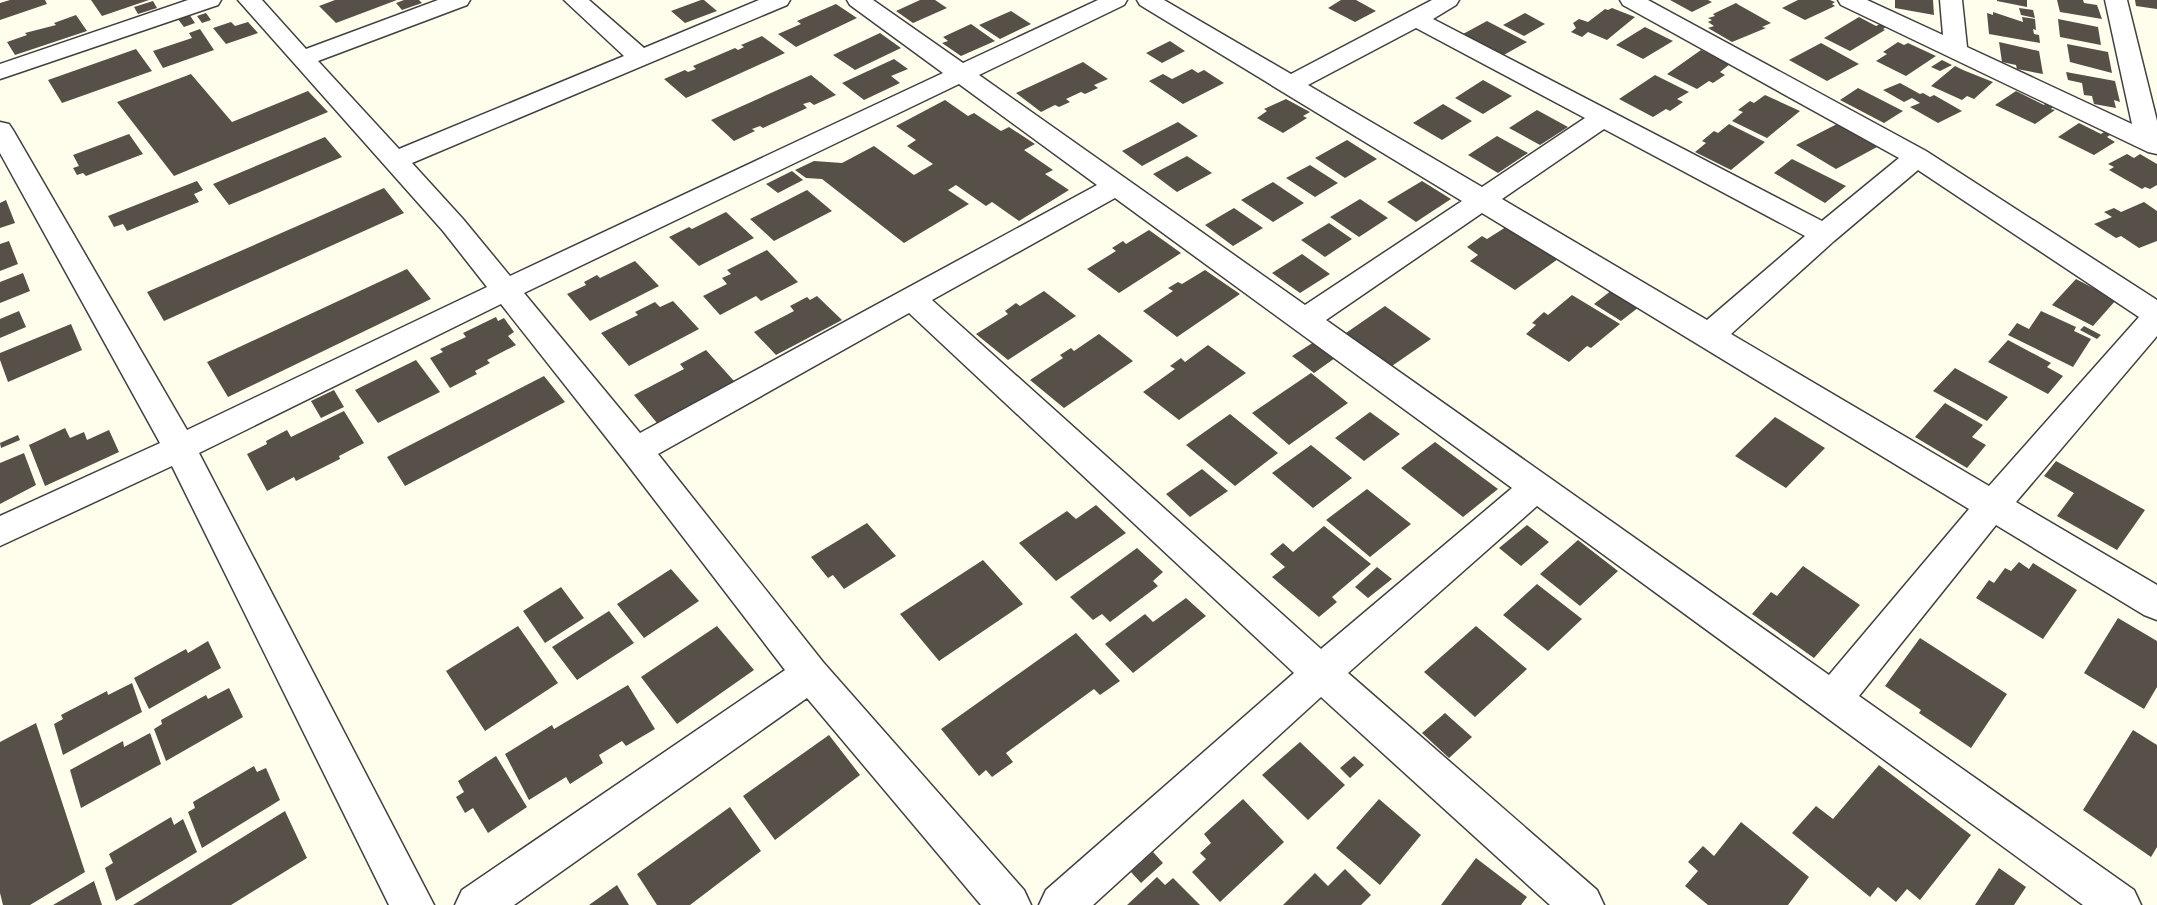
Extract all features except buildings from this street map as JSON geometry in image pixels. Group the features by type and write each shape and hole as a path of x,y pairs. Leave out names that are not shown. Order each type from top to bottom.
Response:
{"street":[{"path":"0,72 210,0"},
{"path":"249,0 396,160 636,451 810,674 1009,905"},
{"path":"303,58 459,0"},
{"path":"575,0 641,57"},
{"path":"396,160 779,0"},
{"path":"858,0 2120,905"},
{"path":"0,532 1116,0"},
{"path":"1148,0 2157,604"},
{"path":"1289,85 1448,0"},
{"path":"1630,0 1917,157 2157,315 1992,506 1832,700"},
{"path":"1849,0 2153,143"},
{"path":"1951,0 1956,52"},
{"path":"2116,0 2153,143"},
{"path":"1416,19 1824,234"},
{"path":"1303,321 1603,118"},
{"path":"0,130 180,448 412,905"},
{"path":"1709,336 1824,234 1917,157"},
{"path":"636,451 1116,186"},
{"path":"911,298 1321,673 1582,905"},
{"path":"1061,905 1321,673 1536,487"},
{"path":"477,905 810,674"}]}
